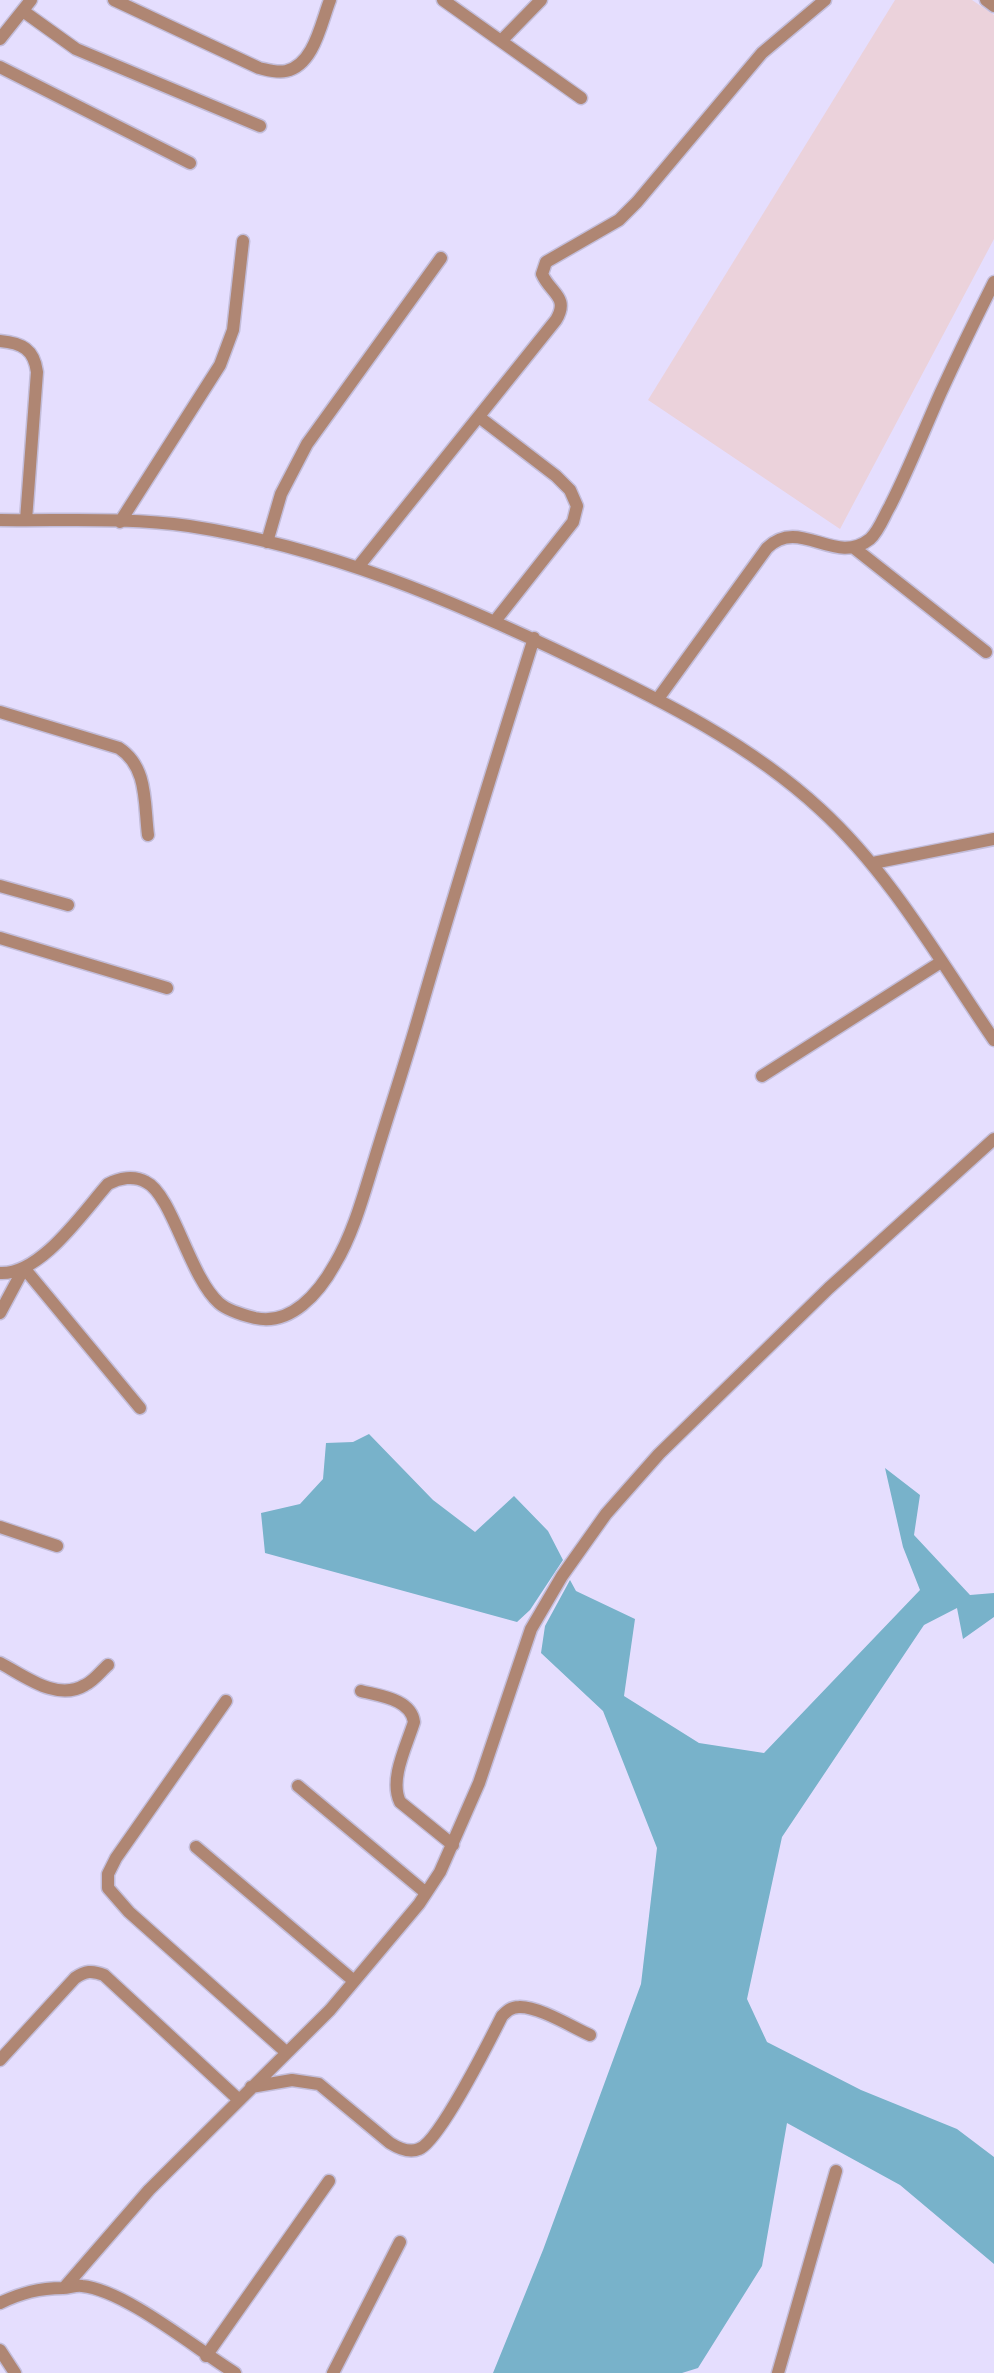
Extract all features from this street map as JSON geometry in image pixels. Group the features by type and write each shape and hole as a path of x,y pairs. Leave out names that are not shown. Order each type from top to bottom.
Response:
{"street":[{"path":"0,39 30,0"},
{"path":"114,0 259,68 275,72 287,71 303,62 312,46 330,0"},
{"path":"443,0 581,98"},
{"path":"501,41 541,0"},
{"path":"358,567 562,311 558,295 544,281 542,274 546,262 619,220 637,202 762,54 826,0"},
{"path":"986,0 994,6"},
{"path":"23,11 76,48 260,126"},
{"path":"0,68 190,163"},
{"path":"120,522 220,365 233,330 243,241"},
{"path":"267,542 281,494 307,444 441,258"},
{"path":"657,700 776,538 790,535 836,548 853,547 870,538 882,521 907,473 941,392 994,282"},
{"path":"0,342 20,345 29,352 35,360 36,366 33,447 26,520"},
{"path":"479,417 556,476 570,490 577,506 573,522 495,621"},
{"path":"0,520 164,523 218,531 306,550 446,600 534,638 657,700 719,735 785,779 821,809 873,863 994,1040"},
{"path":"853,547 986,652"},
{"path":"0,1273 24,1268 44,1256 108,1184 118,1178 128,1178 146,1182 160,1195 203,1285 220,1304 233,1312 258,1319 279,1318 302,1307 318,1289 335,1265 362,1198 408,1055 468,847 534,638"},
{"path":"0,712 119,748 131,756 140,772 148,835"},
{"path":"873,863 994,839"},
{"path":"0,886 68,905"},
{"path":"0,938 167,988"},
{"path":"762,1076 941,962"},
{"path":"64,2288 124,2217 238,2099 330,2010 426,1893 440,1872 479,1783 531,1629 562,1576 606,1514 659,1454 829,1288 994,1139"},
{"path":"0,1313 24,1268"},
{"path":"24,1268 140,1408"},
{"path":"0,1527 57,1546"},
{"path":"0,1662 60,1692 74,1691 87,1685 108,1664"},
{"path":"361,1692 393,1700 405,1705 413,1713 414,1722 397,1780 396,1792 400,1802 453,1845"},
{"path":"226,1701 116,1858 108,1874 108,1888 129,1912 286,2052"},
{"path":"298,1786 426,1893"},
{"path":"196,1847 354,1981"},
{"path":"0,2060 74,1978 84,1972 95,1971 104,1975 238,2099"},
{"path":"251,2087 292,2080 319,2084 390,2143 400,2149 418,2150 429,2143 469,2079 502,2016 510,2009 518,2007 530,2008 590,2035"},
{"path":"778,2373 836,2171"},
{"path":"206,2356 329,2181"},
{"path":"333,2373 400,2242"},
{"path":"0,2303 31,2290 81,2286 106,2292 149,2316 206,2356 235,2373"},
{"path":"0,2350 15,2373"}],"shaded area":[{"path":"895,0 972,0 994,15 994,239 840,529 648,400"}],"water":[{"path":"369,1434 433,1500 475,1532 514,1496 548,1531 563,1560 530,1610 517,1622 265,1553 261,1513 300,1504 323,1479 326,1443 353,1442"},
{"path":"885,1468 920,1495 914,1535 970,1595 994,1593 994,1617 963,1639 957,1608 924,1625 782,1837 747,1999 767,2042 861,2090 957,2129 994,2157 994,2264 900,2185 787,2123 762,2266 698,2368 682,2373 493,2373 543,2250 641,1984 657,1848 603,1711 541,1653 545,1626 570,1580 576,1591 635,1619 624,1696 699,1743 764,1753 920,1590 903,1547"}]}
